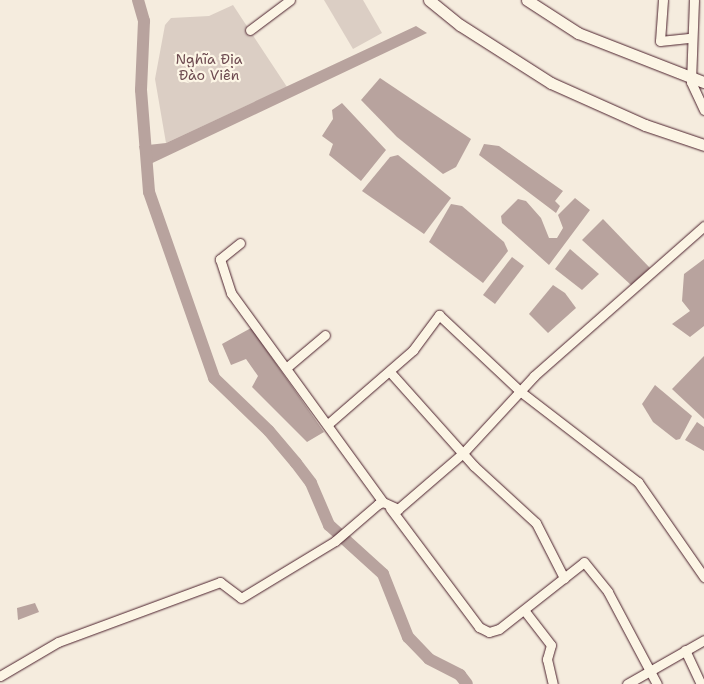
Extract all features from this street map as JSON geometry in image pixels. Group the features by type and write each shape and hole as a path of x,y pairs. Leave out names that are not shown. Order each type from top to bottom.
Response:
{"main road":[{"path":"429,0 460,25 551,83 645,125 704,145"},
{"path":"527,0 578,33 704,82"}],"street":[{"path":"250,30 290,0"},
{"path":"663,0 660,41 691,38"},
{"path":"694,0 691,38 691,77 704,110"},
{"path":"0,676 58,642 220,582 241,598 335,541 359,520 387,505 406,504 463,453 521,392 704,226"},
{"path":"240,243 220,259 227,285 387,505 484,630 499,629 584,562 608,592 652,668 657,684"},
{"path":"328,424 390,372 439,315 521,392 638,482 704,577"},
{"path":"286,368 325,335"},
{"path":"390,372 463,453 542,529 564,578"},
{"path":"524,610 551,645 547,659 553,684"},
{"path":"627,684 704,640"},
{"path":"685,650 701,684"}],"green space":[{"path":"324,0 363,0 382,33 353,49"},
{"name":"Nghĩa Địa Đào Viên","path":"233,5 287,87 166,143 155,79 165,25 171,18 209,16"}],"shaded area":[{"path":"416,26 427,33 144,167 139,146 166,143"},
{"path":"380,78 471,139 456,167 443,174 397,137 361,100"},
{"path":"342,103 386,150 361,181 329,155 333,144 322,136 333,119 332,110"},
{"path":"484,144 499,146 563,191 555,201 560,206 556,213 479,155"},
{"path":"398,155 451,198 424,234 362,191 390,157"},
{"path":"575,198 590,210 549,265 502,223 501,216 518,199 526,201 541,218 549,238 557,238 563,228 558,215"},
{"path":"451,204 462,206 504,242 508,251 483,283 429,242"},
{"path":"603,219 650,268 631,285 582,240"},
{"path":"570,249 599,274 582,290 555,269"},
{"path":"512,257 524,266 495,304 483,295"},
{"path":"704,259 704,326 690,337 672,324 690,311 682,301 684,274"},
{"path":"553,285 565,293 576,308 548,333 529,314"},
{"path":"251,328 324,432 307,442 252,387 258,376 246,359 231,365 222,344"},
{"path":"704,356 704,419 672,389"},
{"path":"655,385 692,416 680,439 676,440 653,422 642,404"},
{"path":"697,422 704,427 704,451 685,440"},
{"path":"35,603 39,612 18,620 17,608"}],"waterway":[{"path":"138,0 144,21 141,90 149,192 214,378 269,431 296,463 311,483 329,525 383,574 408,637 429,659 460,675 467,684"}]}
